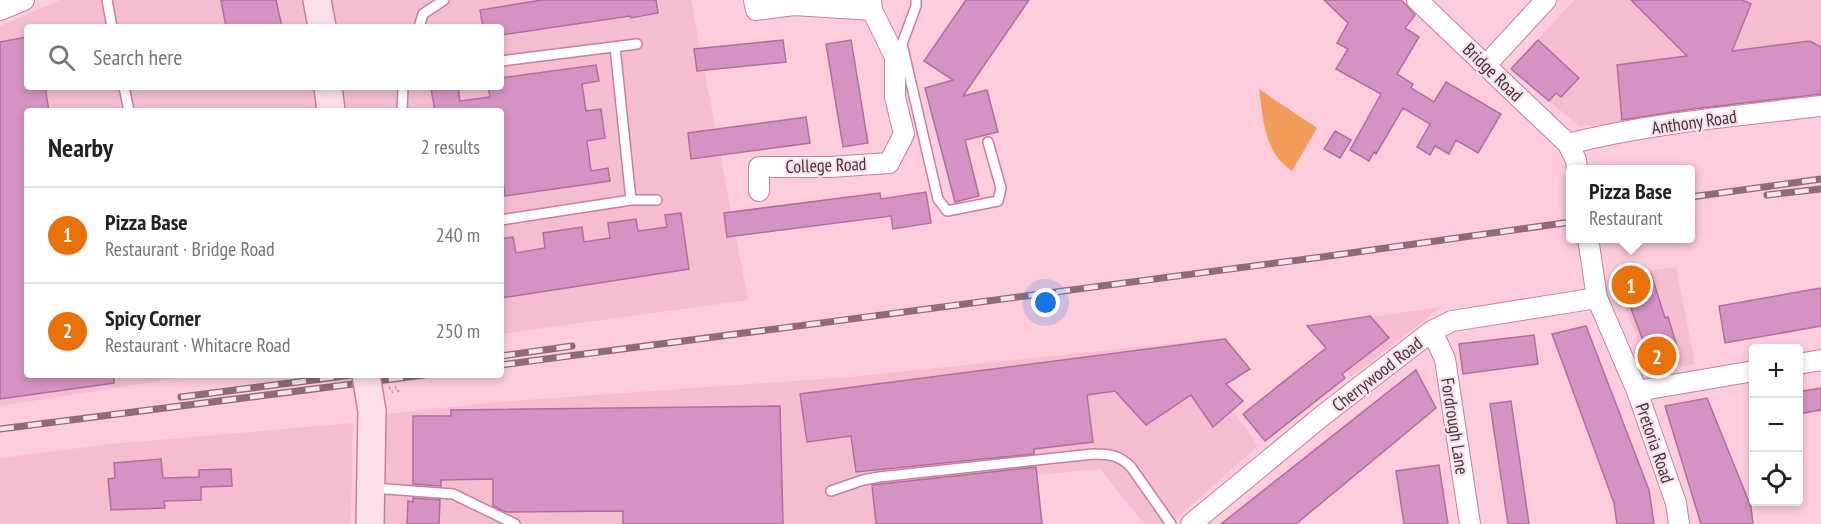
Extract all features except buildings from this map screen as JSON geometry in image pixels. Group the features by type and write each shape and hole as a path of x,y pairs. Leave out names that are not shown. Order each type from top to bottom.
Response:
{"main road":[{"path":"317,0 321,24"},
{"path":"328,90 330,108"},
{"path":"366,378 372,411 370,524"}],"street":[{"path":"0,10 24,0"},
{"path":"754,0 756,10 794,5 872,5"},
{"name":"Bridge Road","path":"1417,0 1486,65 1574,158"},
{"path":"1486,65 1546,0"},
{"name":"College Road","path":"759,191 759,166 889,163 904,134 896,97 896,57 872,5"},
{"name":"Anthony Road","path":"1574,158 1599,136 1821,106"},
{"path":"1589,243 1596,290"},
{"name":"Cherrywood Road","path":"1191,524 1322,416 1432,331 1452,321 1596,290"},
{"name":"Pretoria Road","path":"1596,290 1637,391 1676,503 1679,524"},
{"name":"Fordrough Lane","path":"1432,331 1445,359 1470,524"},
{"path":"1803,363 1821,360"},
{"path":"1637,391 1749,372"}],"lane":[{"path":"107,0 111,24"},
{"path":"420,24 423,14 444,0"},
{"path":"916,0 916,6 902,44 938,200 947,211 998,201 1001,188 988,142"},
{"path":"504,61 637,44"},
{"path":"615,47 631,200"},
{"path":"125,90 128,108"},
{"path":"402,108 403,90"},
{"path":"504,220 631,200 657,200"},
{"path":"831,491 862,480 879,477 1109,454 1123,460 1131,468 1171,524"},
{"path":"371,488 453,494 515,524"}],"shaded area":[{"path":"60,0 691,0 748,300 504,334 504,108 24,108 24,378 179,378 0,406 0,26"},
{"path":"1574,0 1821,0 1821,99 1623,124 1579,126 1511,69"},
{"path":"1259,89 1317,128 1292,171 1282,163 1270,145 1264,124"},
{"path":"1676,267 1695,364 1650,372 1616,275"},
{"path":"1441,307 1351,377 1307,326"},
{"path":"1226,338 1250,369 1227,384 1243,401 1233,410 1258,446 1170,524 1144,524 1100,469 1037,475 1043,524 381,524 386,414 497,402 850,377"},
{"path":"353,423 351,524 0,524 0,458 110,444"}],"railway":[{"path":"1695,196 1821,179"},
{"path":"1767,195 1821,189"},
{"path":"504,365 1566,223"},
{"path":"504,356 572,346"},
{"path":"181,397 329,378"},
{"path":"0,429 400,378"}],"place":[{"name":"Pizza Base","path":"1631,285"},
{"name":"Spicy Corner","path":"1657,356"}]}
